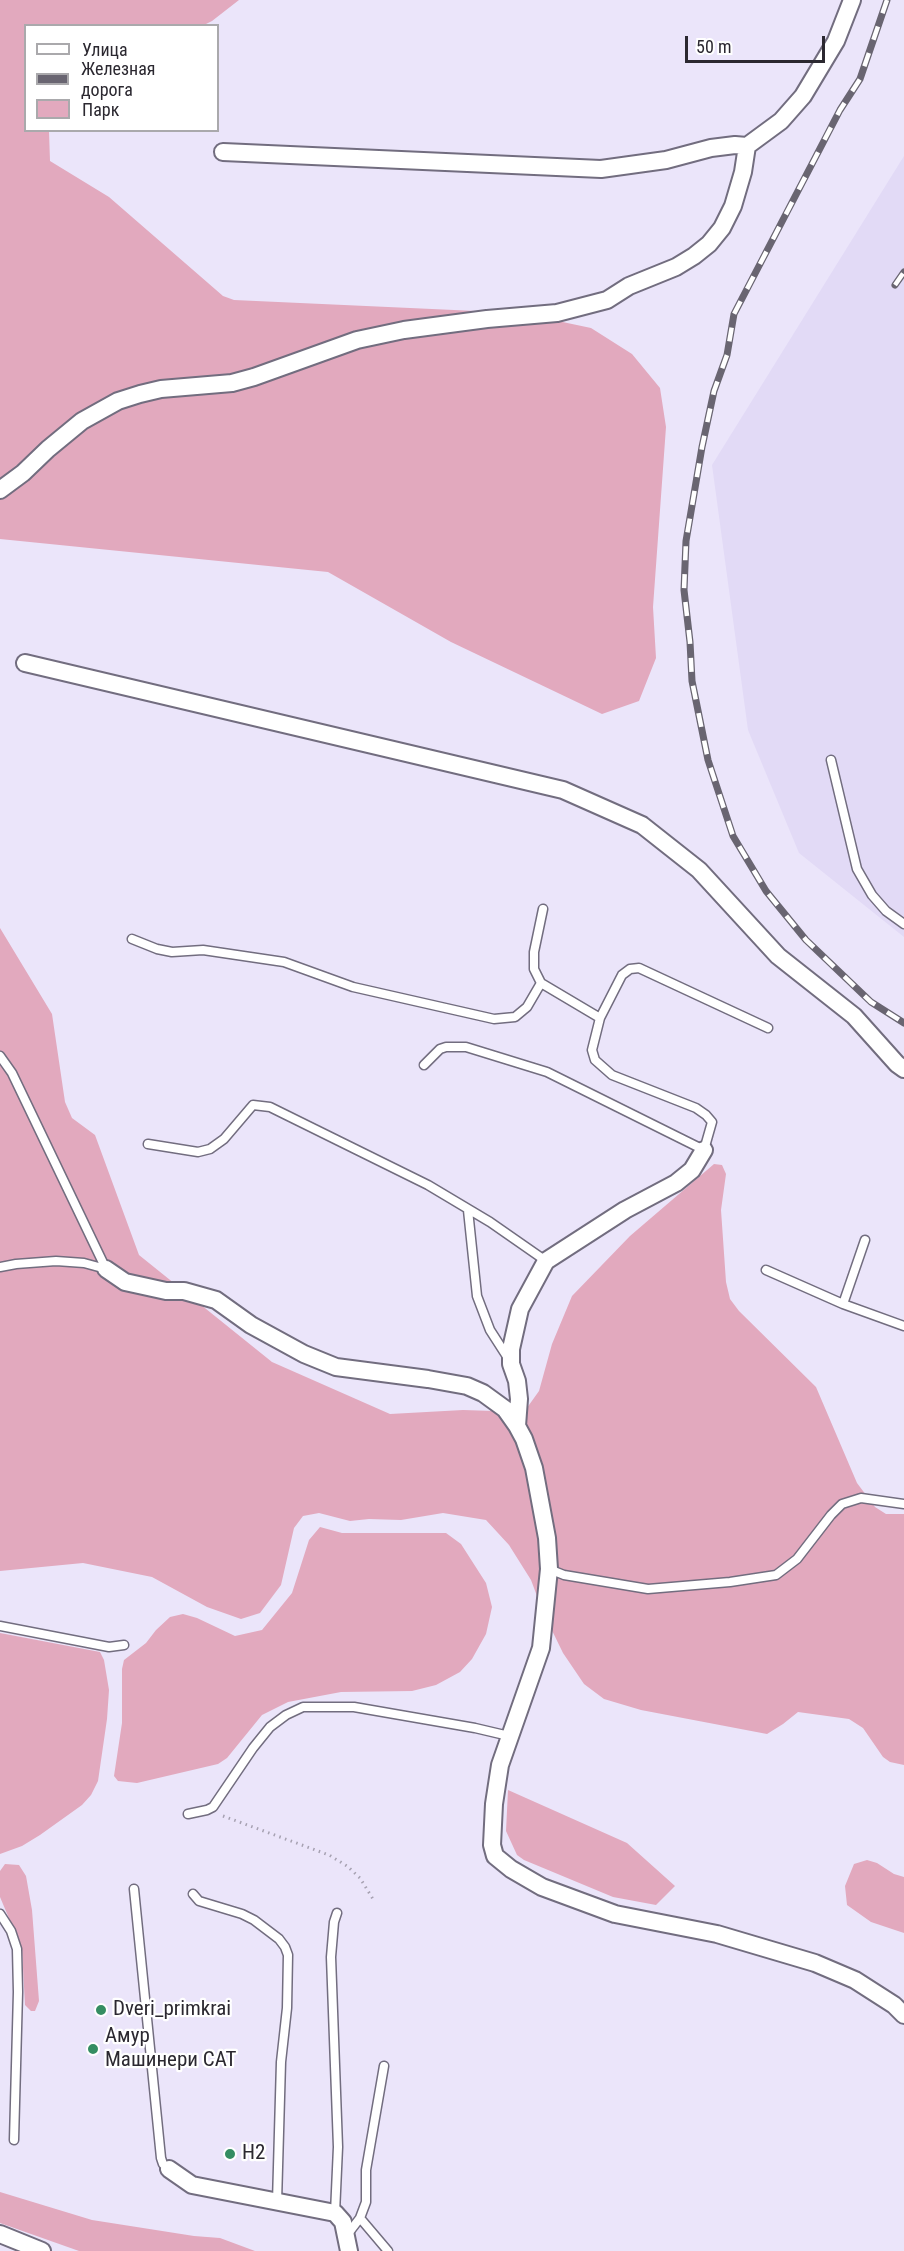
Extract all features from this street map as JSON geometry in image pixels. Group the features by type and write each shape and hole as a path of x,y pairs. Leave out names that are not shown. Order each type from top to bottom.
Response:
{"street":[{"path":"223,152 602,169 666,160 711,148 747,146 781,121 803,96 836,41 852,0"},
{"path":"0,490 23,473 82,421 118,401 140,394 161,389 232,382 254,377 357,340 385,334 487,319 557,313 607,300 629,286 676,267 709,244 722,228 733,206 743,172 747,146"},
{"path":"25,663 563,790 642,825 699,870 778,956 854,1016 904,1069"},
{"path":"517,1426 519,1399 511,1349 520,1309 546,1261 625,1210 676,1183 692,1170 704,1150"},
{"path":"106,1269 124,1282 166,1291 184,1290 216,1300 259,1330 304,1354 336,1367 467,1386 483,1393 504,1409 524,1439 534,1468 547,1538 549,1569 541,1648 500,1765 491,1830 495,1856 511,1869 542,1887 615,1914 717,1934 815,1963 855,1980 894,2005 904,2015"},
{"path":"169,2169 192,2185 335,2213 344,2222 348,2243"},
{"path":"0,2234 42,2251"}],"lane":[{"path":"831,760 857,869 872,895 886,911 904,924"},
{"path":"543,909 534,952 534,969 541,983 600,1018"},
{"path":"132,939 172,952 203,950 284,962 353,987 494,1019 515,1017 526,1007 541,983"},
{"path":"424,1065 440,1049 466,1047 547,1072 704,1150 712,1122 706,1115 696,1108 612,1075 595,1060 592,1050 600,1018 622,975 630,969 639,968 768,1028"},
{"path":"0,1056 12,1073 106,1269"},
{"path":"148,1143 198,1152 210,1149 224,1139 253,1105 270,1107 428,1185 546,1261"},
{"path":"468,1210 477,1296 490,1330 512,1364"},
{"path":"843,1304 865,1240"},
{"path":"0,1268 16,1264 56,1261 84,1263 106,1269"},
{"path":"766,1270 843,1304 904,1326"},
{"path":"549,1569 564,1575 648,1589 730,1582 776,1575 797,1559 842,1504 861,1498 904,1504"},
{"path":"0,1626 109,1647 124,1645"},
{"path":"188,1814 213,1807 270,1727 285,1715 303,1707 354,1707 509,1736"},
{"path":"134,1889 161,2158 163,2164 169,2169"},
{"path":"193,1894 198,1901 242,1914 254,1920 279,1939 288,1955 287,2008 281,2062 277,2202"},
{"path":"335,2213 338,2147 331,1957 334,1922 338,1912"},
{"path":"0,1914 11,1931 17,1949 14,2140"},
{"path":"348,2243 366,2202 366,2170 384,2066"},
{"path":"360,2218 388,2251"}],"path":[{"path":"207,1810 329,1855 347,1866 360,1878 373,1899"}],"shaded area":[{"path":"904,156 904,937 799,853 748,730 712,465"}],"green space":[{"path":"0,0 239,0 206,24 24,24 24,132 49,132 50,161 109,197 223,296 234,300 520,313 591,328 632,354 660,388 666,427 653,607 656,658 639,701 602,714 451,642 328,572 0,539"},
{"path":"0,928 52,1014 65,1102 72,1118 95,1135 139,1255 272,1362 390,1414 463,1410 524,1412 539,1391 552,1344 572,1296 630,1236 714,1164 722,1165 726,1174 721,1210 726,1282 730,1299 739,1311 816,1387 857,1483 875,1507 886,1514 904,1514 904,1765 890,1762 883,1757 863,1728 849,1719 798,1712 767,1734 641,1710 604,1699 584,1684 563,1653 543,1612 531,1580 509,1545 486,1520 443,1513 401,1520 350,1521 319,1513 303,1516 294,1528 281,1585 260,1613 241,1619 207,1607 152,1577 83,1563 0,1571"},
{"path":"320,1527 342,1533 446,1533 461,1544 486,1583 492,1607 486,1634 472,1659 460,1672 436,1685 412,1691 341,1692 288,1702 262,1715 227,1758 218,1764 137,1783 118,1781 114,1776 122,1723 124,1660 146,1643 170,1617 183,1614 235,1636 262,1630 292,1593 309,1540"},
{"path":"0,1633 100,1652 104,1660 109,1690 98,1781 91,1795 82,1805 40,1835 22,1846 0,1854"},
{"path":"508,1790 627,1843 675,1886 656,1905 613,1897 524,1860 517,1855 506,1831"},
{"path":"867,1860 904,1877 904,1933 871,1922 847,1905 845,1886 854,1864"},
{"path":"5,1864 19,1865 26,1876 32,1910 39,2001 35,2011 31,2011 25,2005 22,1949 0,1897 0,1871"},
{"path":"0,2192 92,2220 220,2238 255,2251 79,2251 0,2223"}],"railway":[{"path":"887,0 860,79 840,110 734,314 727,355 714,391 702,447 686,541 684,590 692,681 708,760 733,836 766,891 806,940 871,1002 904,1023"},
{"path":"895,285 904,272"}],"place":[{"name":"Dveri_primkrai","path":"101,2010"},
{"name":"Амур Машинери CAT","path":"93,2049"},
{"name":"H2","path":"230,2154"}]}
